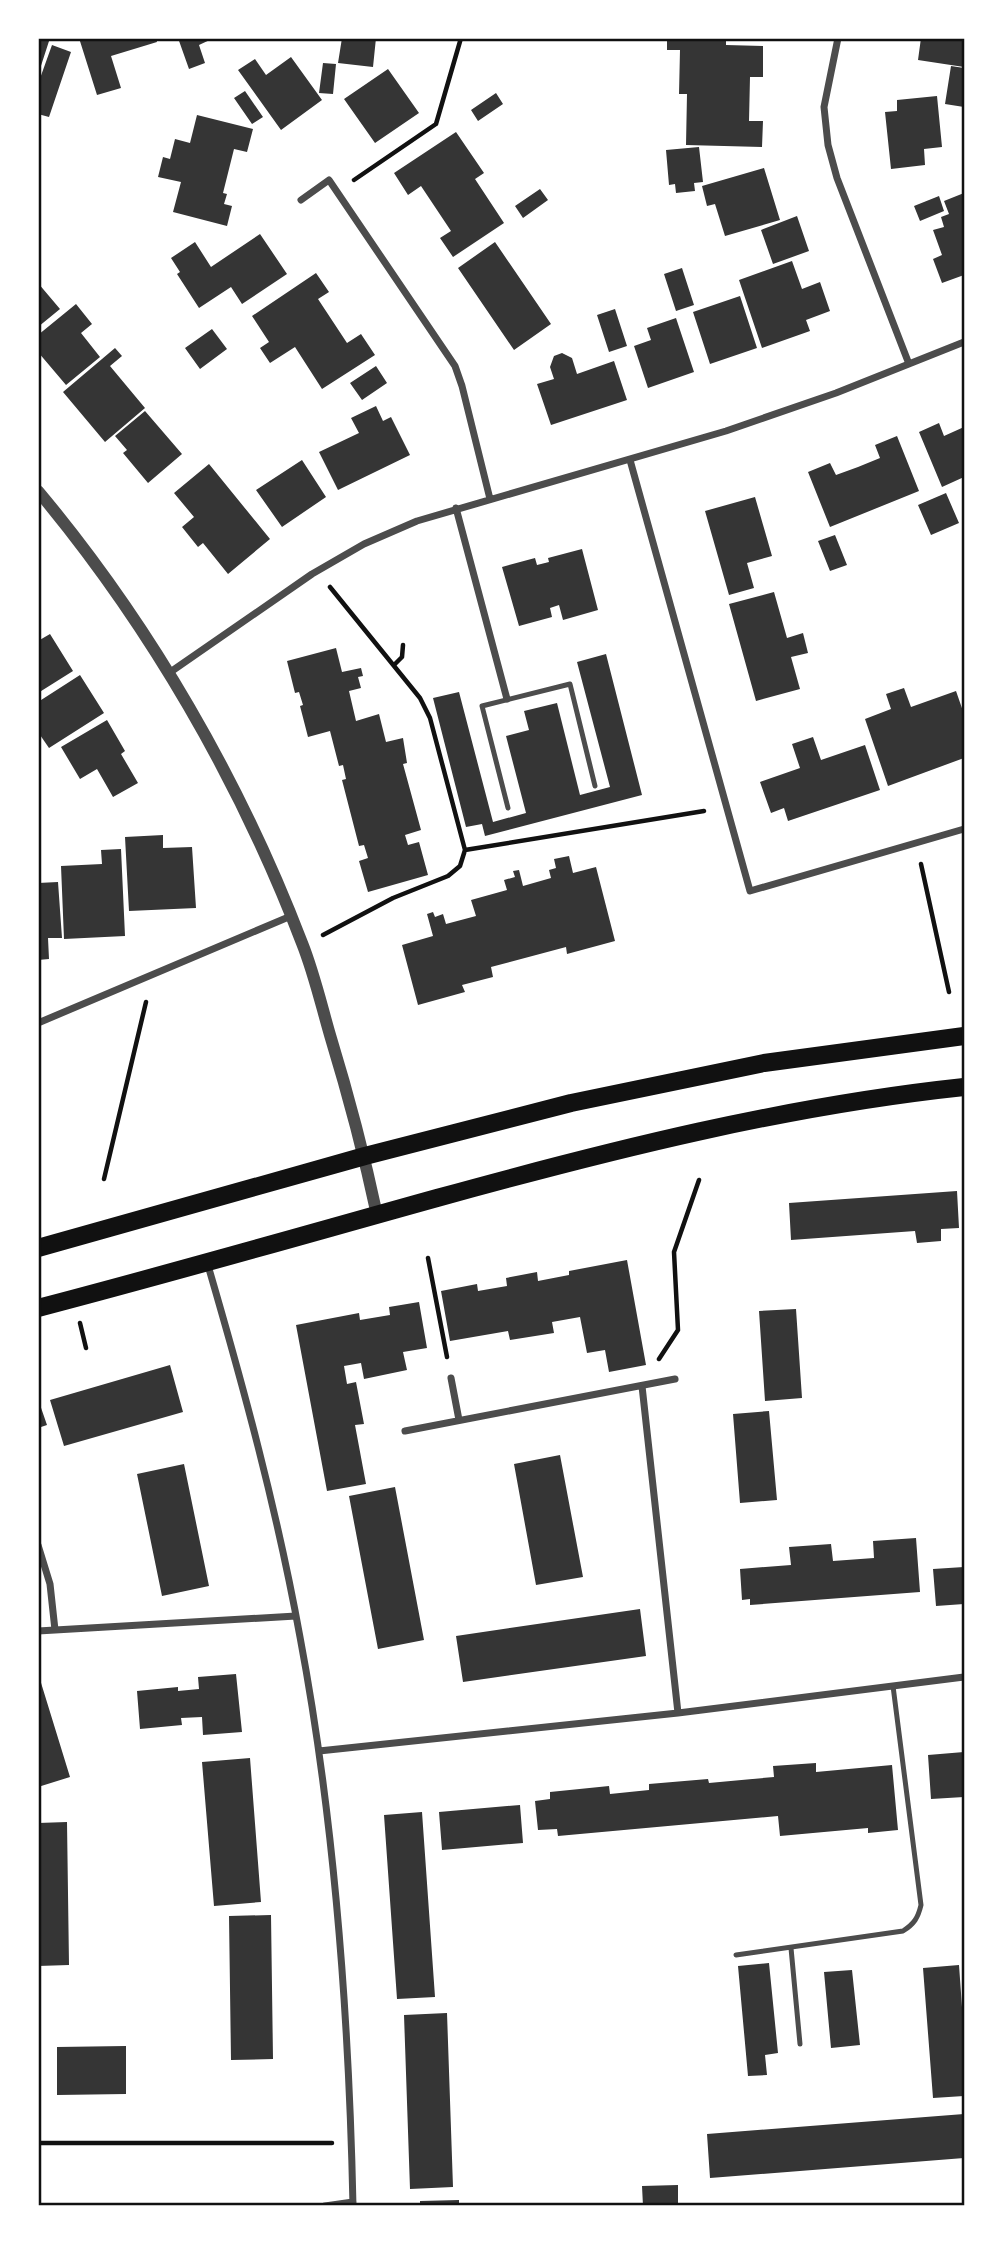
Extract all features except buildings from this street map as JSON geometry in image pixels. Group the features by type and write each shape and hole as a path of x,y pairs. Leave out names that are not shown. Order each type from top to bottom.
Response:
{"main road":[{"path":"38,1248 365,1156 571,1103 764,1063 964,1036"},
{"path":"38,1308 589,1157 739,1122 871,1098 964,1087"}],"street":[{"path":"838,38 824,107 828,145 837,178 909,364"},
{"path":"301,200 329,180 455,366 463,386 490,499"},
{"path":"169,673 312,574 365,544 417,521 726,431 964,342"},
{"path":"629,460 750,891 964,829"},
{"path":"38,491 86,551 169,673 204,731 265,854 303,945 365,1156 377,1215"},
{"path":"456,508 507,699"},
{"path":"38,1023 291,916"},
{"path":"207,1261 260,1455 296,1616 319,1751 347,2041 353,2204 325,2206"},
{"path":"451,1378 459,1420"},
{"path":"405,1431 675,1379"},
{"path":"642,1386 678,1713"},
{"path":"38,1545 50,1584 55,1630"},
{"path":"38,1631 296,1616"},
{"path":"319,1751 678,1713 964,1677"}],"lane":[{"path":"508,808 482,706 507,699 570,684 595,786"},
{"path":"736,1955 903,1931 913,1925 919,1915 921,1905 893,1686"},
{"path":"791,1948 800,2044"}],"path":[{"path":"337,192 436,124 461,38"},
{"path":"394,665 402,657 402,645"},
{"path":"917,842 949,992"},
{"path":"303,945 393,898 448,876 460,866 465,850"},
{"path":"104,1179 153,974"},
{"path":"642,1386 678,1330 674,1252 699,1181"},
{"path":"428,1258 451,1378"},
{"path":"38,2143 351,2143"}]}
